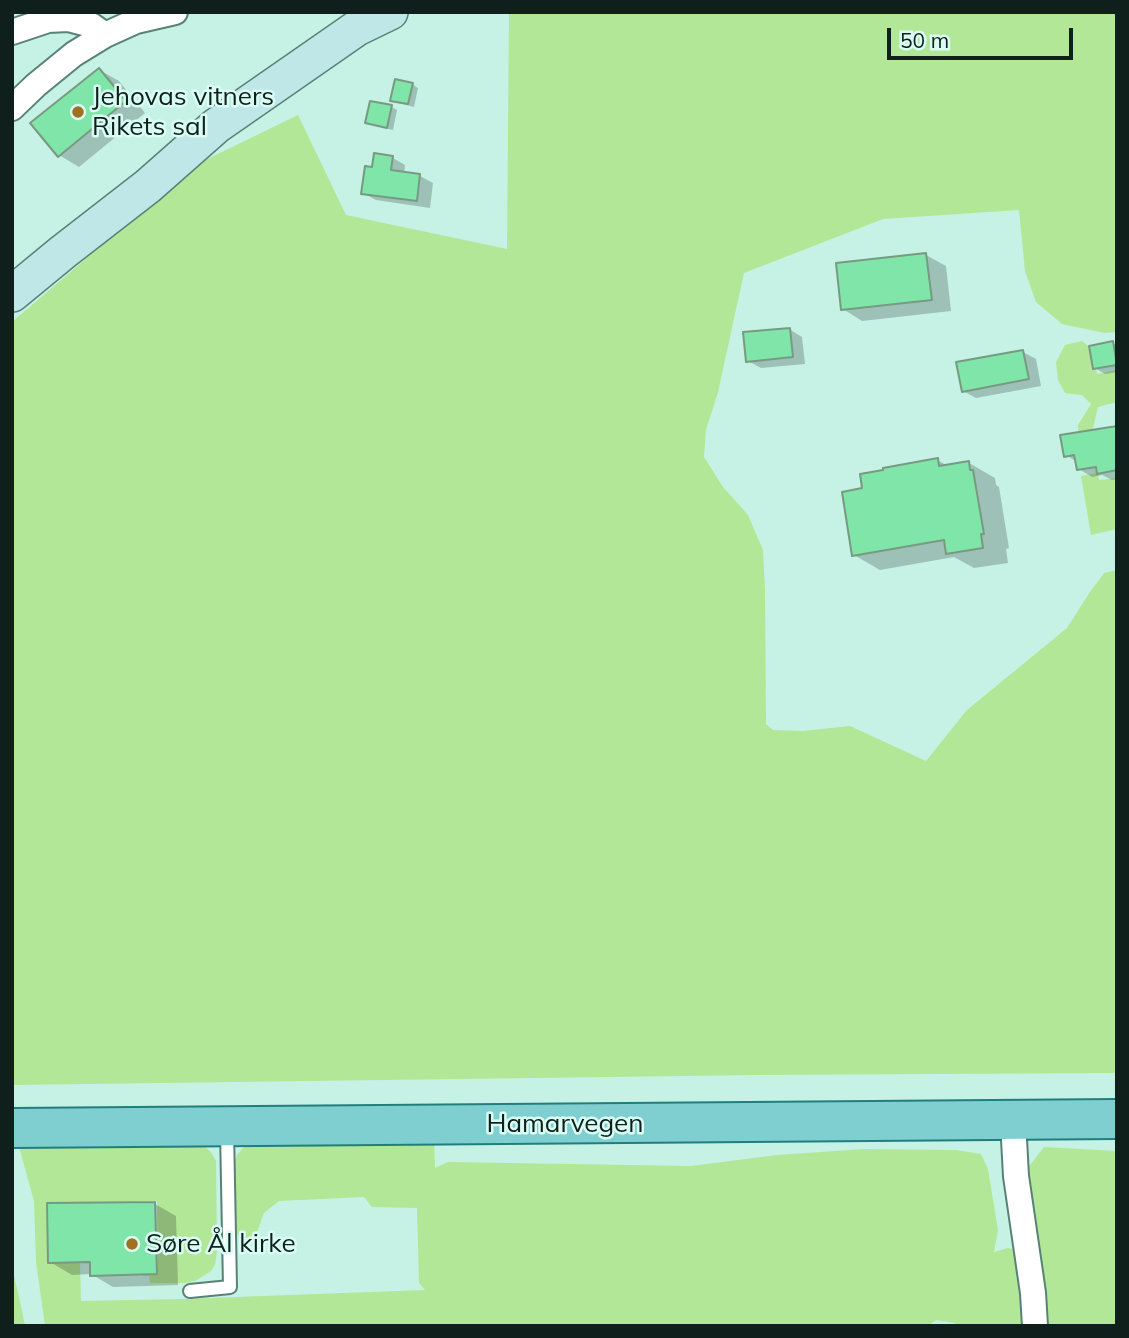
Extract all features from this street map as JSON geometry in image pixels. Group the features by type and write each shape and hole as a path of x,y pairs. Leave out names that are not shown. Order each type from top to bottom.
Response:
{"main road":[{"path":"12,294 148,186 216,126 357,27 390,12"},
{"name":"Hamarvegen","path":"12,1128 1117,1119"}],"street":[{"path":"12,108 74,54 105,35 136,21 175,12"},
{"path":"12,32 48,20 68,19 91,25 105,35"},
{"path":"1013,1121 1016,1176 1033,1293 1035,1326"}],"lane":[{"path":"190,1291 230,1287 227,1126"}],"green space":[{"path":"509,12 1117,12 1117,332 1105,333 1062,324 1036,302 1025,271 1019,210 883,219 744,273 718,392 706,430 704,457 723,487 748,515 763,550 766,724 773,730 803,731 850,726 926,761 967,710 1067,628 1104,573 1117,570 1117,1073 12,1085 12,322 195,165 298,115 346,215 507,249"},
{"path":"1082,341 1092,349 1097,374 1117,370 1117,402 1098,407 1094,434 1079,437 1078,425 1091,404 1082,395 1065,393 1058,380 1056,362 1065,345"},
{"path":"1098,473 1099,480 1117,478 1117,529 1091,535 1081,476"},
{"path":"434,1139 435,1168 448,1162 691,1166 777,1155 864,1149 956,1150 981,1154 988,1169 998,1230 994,1252 1008,1248 1020,1251 1030,1326 957,1326 955,1323 936,1320 927,1326 45,1326 36,1262 34,1201 17,1140 195,1142 211,1152 216,1161 217,1251 215,1265 211,1271 195,1281 185,1283 150,1283 149,1276 143,1276 142,1273 158,1273 157,1201 89,1202 48,1263 80,1262 81,1301 425,1290 419,1283 417,1208 372,1207 364,1197 279,1201 264,1213 253,1243 249,1244 238,1236 235,1228 234,1165 237,1155 249,1145"},
{"path":"1044,1147 1117,1151 1117,1326 1045,1326 1024,1173"},
{"path":"12,1267 19,1297 25,1326 12,1326"}],"building":[{"name":"Jehovas vitners Rikets sal","path":"99,68 126,101 58,157 30,123"},
{"path":"395,79 413,83 408,104 390,101"},
{"path":"370,101 392,105 387,128 365,123"},
{"path":"374,153 393,156 391,170 420,174 417,201 361,194 365,166 372,167"},
{"path":"926,253 932,300 841,310 836,263"},
{"path":"790,328 793,357 746,362 743,332"},
{"path":"1113,341 1117,365 1093,369 1089,346"},
{"path":"1023,350 1029,379 962,392 956,362"},
{"path":"1117,426 1117,470 1097,474 1096,467 1077,470 1074,455 1064,457 1060,435"},
{"path":"938,458 939,466 969,461 970,470 973,470 984,534 981,534 983,548 946,554 944,540 852,556 842,492 862,488 860,474"},
{"path":"155,1202 157,1274 90,1276 90,1262 48,1263 47,1203"}],"place":[{"name":"Jehovas vitners Rikets sal","path":"78,112"},
{"name":"Søre Ål kirke","path":"132,1244"}]}
